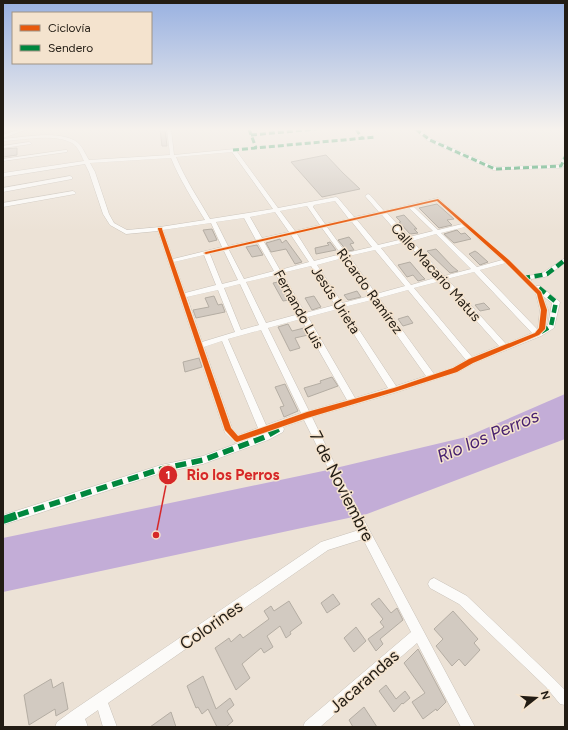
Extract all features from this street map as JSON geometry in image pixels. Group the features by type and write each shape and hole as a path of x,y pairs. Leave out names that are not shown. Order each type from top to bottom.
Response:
{"street":[{"path":"3,174 80,163"},
{"path":"88,163 106,214 112,224 126,232 160,229 210,220 246,216 336,199 471,361"},
{"name":"7 de Noviembre","path":"176,163 181,175 226,248 339,482 468,727"},
{"name":"Jesús Urieta","path":"242,163 293,233 394,390"},
{"path":"482,163 495,169 561,166 562,163"},
{"path":"3,190 70,178"},
{"path":"3,206 73,193"},
{"name":"Calle Macario Matus","path":"368,196 406,240 443,278 505,348"},
{"path":"171,261 438,200 507,261 539,293 544,310 542,329 537,334"},
{"name":"Ricardo Ramírez","path":"312,204 310,207 375,296 432,378"},
{"path":"410,206 475,269 537,334"},
{"name":"Fernando Luis","path":"246,216 352,401"},
{"path":"183,296 466,224"},
{"path":"160,229 228,430 237,439 307,415 394,390 455,370 471,361 537,334 551,326 556,302 525,278"},
{"path":"206,253 239,333"},
{"path":"525,278 543,276 565,260"},
{"path":"200,345 340,305 507,261"},
{"path":"224,338 263,430"},
{"path":"3,520 161,469 203,460 265,437 307,415"},
{"name":"Colorines","path":"62,727 79,721 101,701 325,546 367,536"},
{"path":"434,584 463,600 565,699"},
{"name":"Jacarandas","path":"310,727 418,634"},
{"path":"101,701 110,727"}],"water":[{"path":"565,394 565,439 367,514 3,592 3,538 323,471 466,437"}],"building":[{"path":"292,163 334,163 360,189 322,197"},
{"path":"437,204 454,219 447,220 452,225 439,228 419,208"},
{"path":"404,215 417,229 414,229 418,233 410,234 396,217"},
{"path":"212,229 217,240 209,242 203,230"},
{"path":"457,230 461,234 465,233 471,239 454,243 444,234"},
{"path":"349,237 354,243 350,244 354,250 347,251 338,240"},
{"path":"280,239 282,243 286,240 302,262 295,264 286,249 271,252 266,243"},
{"path":"330,242 336,250 316,254 315,248 329,245 327,243"},
{"path":"257,245 263,255 252,257 246,247"},
{"path":"436,249 458,271 450,273 427,251"},
{"path":"475,251 488,262 480,265 469,254"},
{"path":"410,262 425,279 418,281 413,275 407,277 398,265"},
{"path":"278,282 289,300 283,301 273,283"},
{"path":"357,291 361,297 348,300 344,295"},
{"path":"214,296 218,305 222,304 225,312 196,318 193,310 209,307 205,298"},
{"path":"314,296 321,307 312,310 305,298"},
{"path":"484,303 490,309 480,311 475,305"},
{"path":"408,316 413,323 403,326 398,319"},
{"path":"288,324 292,331 304,328 308,335 295,338 300,348 290,351 278,327"},
{"path":"199,358 202,367 185,372 183,362"},
{"path":"332,377 338,386 308,397 304,388 321,383 320,381"},
{"path":"285,384 298,411 284,417 280,407 284,406 275,387"},
{"path":"333,594 340,604 327,613 321,603"},
{"path":"379,598 391,613 397,608 403,620 380,639 383,644 376,651 368,639 384,627 380,622 383,619 371,604"},
{"path":"289,601 302,623 290,632 291,634 286,638 280,626 267,636 273,647 264,653 261,648 242,664 250,678 236,690 215,648 229,638 231,642 240,634 243,638 269,619 264,611 271,606 274,611"},
{"path":"453,611 478,639 474,643 480,650 465,666 459,659 452,666 436,646 443,639 434,629"},
{"path":"356,627 366,641 354,652 344,638"},
{"path":"418,649 446,702 437,711 436,709 423,719 412,702 425,693 404,663"},
{"path":"203,676 216,709 230,698 234,705 227,711 233,721 226,727 217,727 208,709 202,714 198,707 196,708 187,686"},
{"path":"51,679 53,688 63,682 68,709 56,716 55,709 29,725 24,695"},
{"path":"386,685 396,699 405,691 410,698 403,704 402,703 394,712 379,691"},
{"path":"364,707 377,727 353,727 349,720"},
{"path":"171,712 176,727 150,727"}],"marked path":[{"path":"482,163 495,169 561,166 562,163"},
{"path":"527,280 525,278 547,274 565,260"},
{"path":"539,288 556,302 551,326 541,332"},
{"path":"3,520 161,469 203,460 265,437 279,429"}],"cycle path":[{"path":"160,229 228,430 237,439 307,415 394,390 455,370 471,361 537,334 542,329 544,310 539,293 507,261 438,200 206,253"}],"place":[{"name":"Rio los Perros","path":"156,535"}]}
